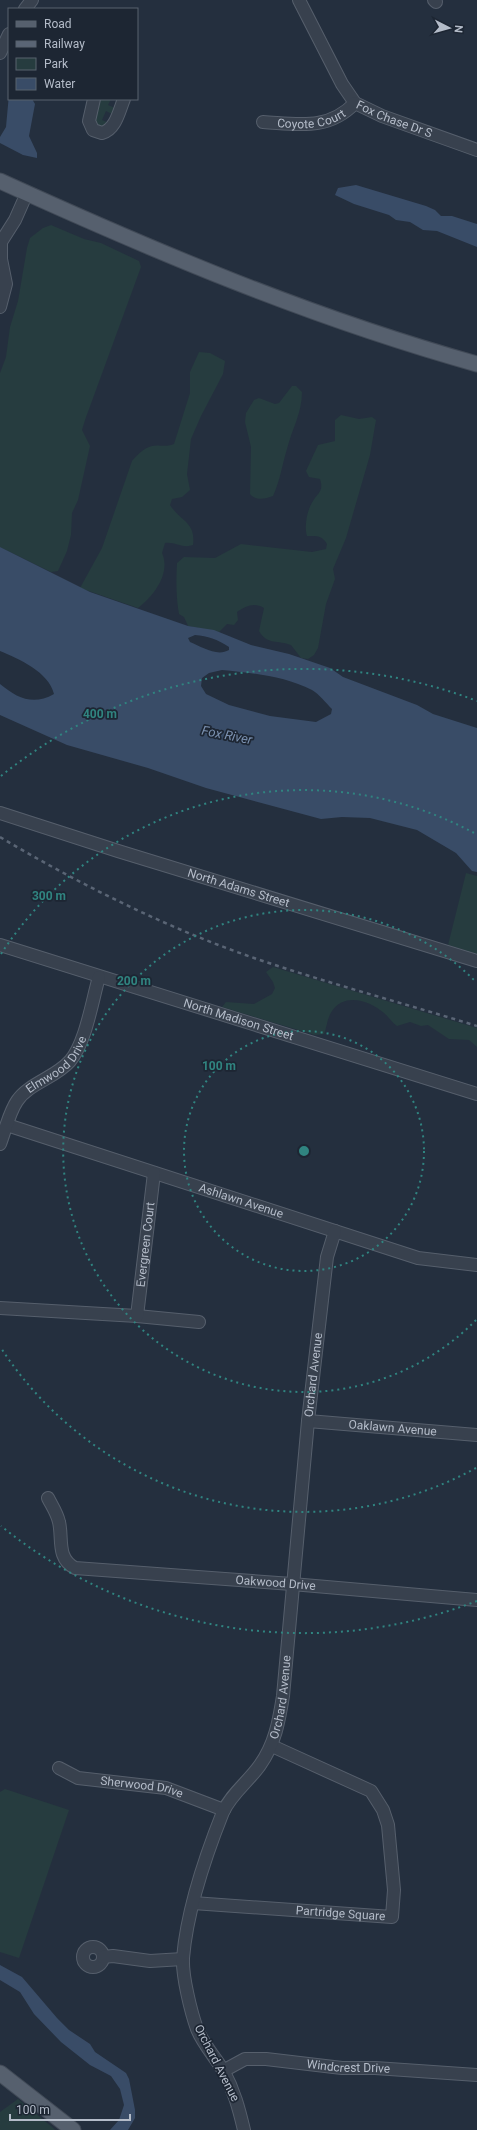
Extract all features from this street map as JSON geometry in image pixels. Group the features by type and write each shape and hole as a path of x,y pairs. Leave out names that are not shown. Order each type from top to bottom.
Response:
{"main road":[{"path":"0,181 196,267 267,295 424,349 477,364"},
{"path":"0,2073 73,2130"}],"street":[{"path":"26,8 32,0"},
{"name":"Fox Chase Dr S","path":"299,0 342,84 355,103 382,116 477,150"},
{"path":"0,53 8,36"},
{"path":"94,100 89,121 93,130 102,132 110,129 113,125 124,100"},
{"name":"Coyote Court","path":"263,122 321,123 335,119 346,112 355,103"},
{"path":"0,307 6,284 1,260 1,242 15,220 27,193"},
{"name":"North Adams Street","path":"0,813 118,852 477,961"},
{"name":"North Madison Street","path":"0,945 477,1094"},
{"name":"Elmwood Drive","path":"0,1144 16,1102 22,1095 62,1069 71,1060 80,1043 99,977"},
{"name":"Ashlawn Avenue","path":"7,1125 418,1258 477,1265"},
{"name":"Evergreen Court","path":"137,1316 154,1173"},
{"name":"Orchard Avenue","path":"244,2130 236,2097 223,2071 198,2030 188,1996 183,1959 202,1871 224,1810 240,1788 260,1765 272,1746 277,1728 283,1696 308,1421 327,1257 335,1231"},
{"path":"0,1308 137,1316 199,1322"},
{"name":"Oaklawn Avenue","path":"308,1421 477,1435"},
{"name":"Oakwood Drive","path":"48,1498 59,1521 63,1555 66,1561 74,1568 292,1584 477,1600"},
{"name":"Partridge Square","path":"194,1903 392,1918 394,1890 388,1824 383,1810 371,1791 272,1746"},
{"name":"Sherwood Drive","path":"59,1768 78,1778 166,1788 224,1810"},
{"path":"103,1957 113,1956 150,1961 183,1959"},
{"name":"Windcrest Drive","path":"223,2071 245,2059 266,2059 342,2068 375,2068 477,2075"}],"green space":[{"path":"99,100 110,100 108,105 115,108 112,114 106,111 102,120 109,123 104,128 94,124"},
{"path":"51,225 84,239 101,243 139,261 141,267 82,430 90,446 78,500 72,513 71,535 67,551 58,571 51,572 0,547 0,373 6,357 10,327 18,301 30,238 43,228"},
{"path":"199,352 210,353 225,361 223,374 191,439 187,474 190,490 182,497 172,499 170,505 190,527 193,537 193,545 186,546 165,543 162,553 164,561 163,576 155,591 138,608 80,588 102,548 132,461 146,448 174,444 190,393 190,372"},
{"path":"292,386 296,386 302,392 302,400 277,485 273,496 264,499 255,498 250,494 251,447 245,422 246,413 254,400 259,398 275,404 279,403"},
{"path":"341,415 359,419 372,417 376,420 370,455 346,538 333,569 335,579 326,604 318,648 314,655 308,659 301,658 291,645 269,640 262,635 259,631 264,608 257,605 247,607 237,612 238,620 234,625 227,624 219,632 188,626 184,617 179,614 176,582 177,563 184,557 215,558 241,544 312,552 326,549 327,544 323,539 307,536 306,523 308,513 313,501 320,492 321,483 320,479 309,477 306,471 318,445 335,441 335,420"},
{"path":"466,873 477,876 477,954 448,945"},
{"path":"273,967 477,1028 477,1047 469,1040 449,1039 428,1025 421,1026 410,1022 397,1026 386,1015 372,1005 358,1000 350,1000 337,1005 330,1014 324,1034 315,1035 222,1007 226,1002 254,1004 272,994 275,988 266,972"},
{"path":"5,1789 69,1810 19,1958 0,1952 0,1792"},
{"path":"18,2099 55,2130 0,2130 0,2112"}],"water":[{"path":"8,100 33,100 35,104 29,136 37,153 37,158 23,155 0,143 0,137 6,127"},
{"path":"356,185 426,206 435,210 441,216 452,216 477,224 477,247 437,231 423,230 410,222 396,220 389,215 354,204 335,195 338,188"},
{"name":"Fox River","path":"0,547 90,592 188,626 214,630 251,645 289,654 330,668 343,677 417,705 433,714 477,728 477,872 472,871 456,853 417,830 370,818 342,817 321,819 206,788 148,768 67,745 0,715 0,684 13,693 26,699 32,700 46,698 54,694 51,686 40,673 24,662 0,651","holes":["195,635 216,640 229,647 229,650 224,652 215,652 204,649 190,642 188,638","222,670 245,672 279,678 301,685 320,696 332,709 331,714 316,722 270,716 229,705 206,694 201,686 202,678 209,673"]},
{"path":"0,1965 22,1977 69,2030 90,2044 95,2052 126,2073 129,2079 135,2110 135,2118 128,2130 110,2130 119,2120 124,2105 120,2089 111,2076 90,2065 61,2042 34,2014 20,1992 0,1980"}],"railway":[{"path":"0,837 61,872 124,904 221,946 309,976 477,1026"}]}
